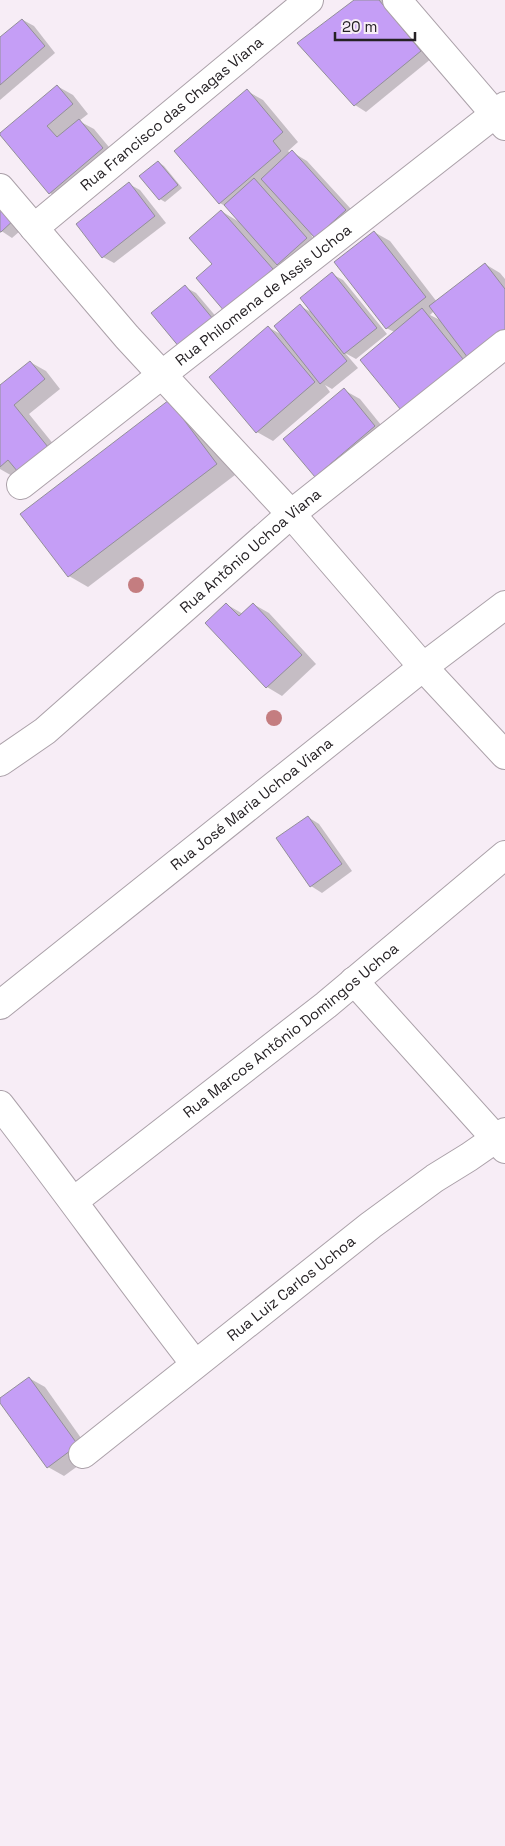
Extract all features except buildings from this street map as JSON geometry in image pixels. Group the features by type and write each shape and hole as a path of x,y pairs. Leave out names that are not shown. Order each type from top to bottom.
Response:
{"street":[{"name":"Rua Francisco das Chagas Viana","path":"34,228 309,0"},
{"path":"397,0 501,116"},
{"name":"Rua Philomena de Assis Uchoa","path":"21,485 501,116"},
{"path":"0,188 127,337 291,514 423,667 505,755"},
{"name":"Rua Antônio Uchoa Viana","path":"0,762 45,731 291,514 505,344"},
{"name":"Rua José Maria Uchoa Viana","path":"0,1005 423,667 505,605"},
{"name":"Rua Marcos Antônio Domingos Uchoa","path":"74,1201 354,981 505,855"},
{"path":"354,981 502,1140"},
{"path":"0,1105 74,1201 136,1289 195,1364"},
{"name":"Rua Luiz Carlos Uchoa","path":"83,1454 371,1224 442,1173 502,1140"}]}
